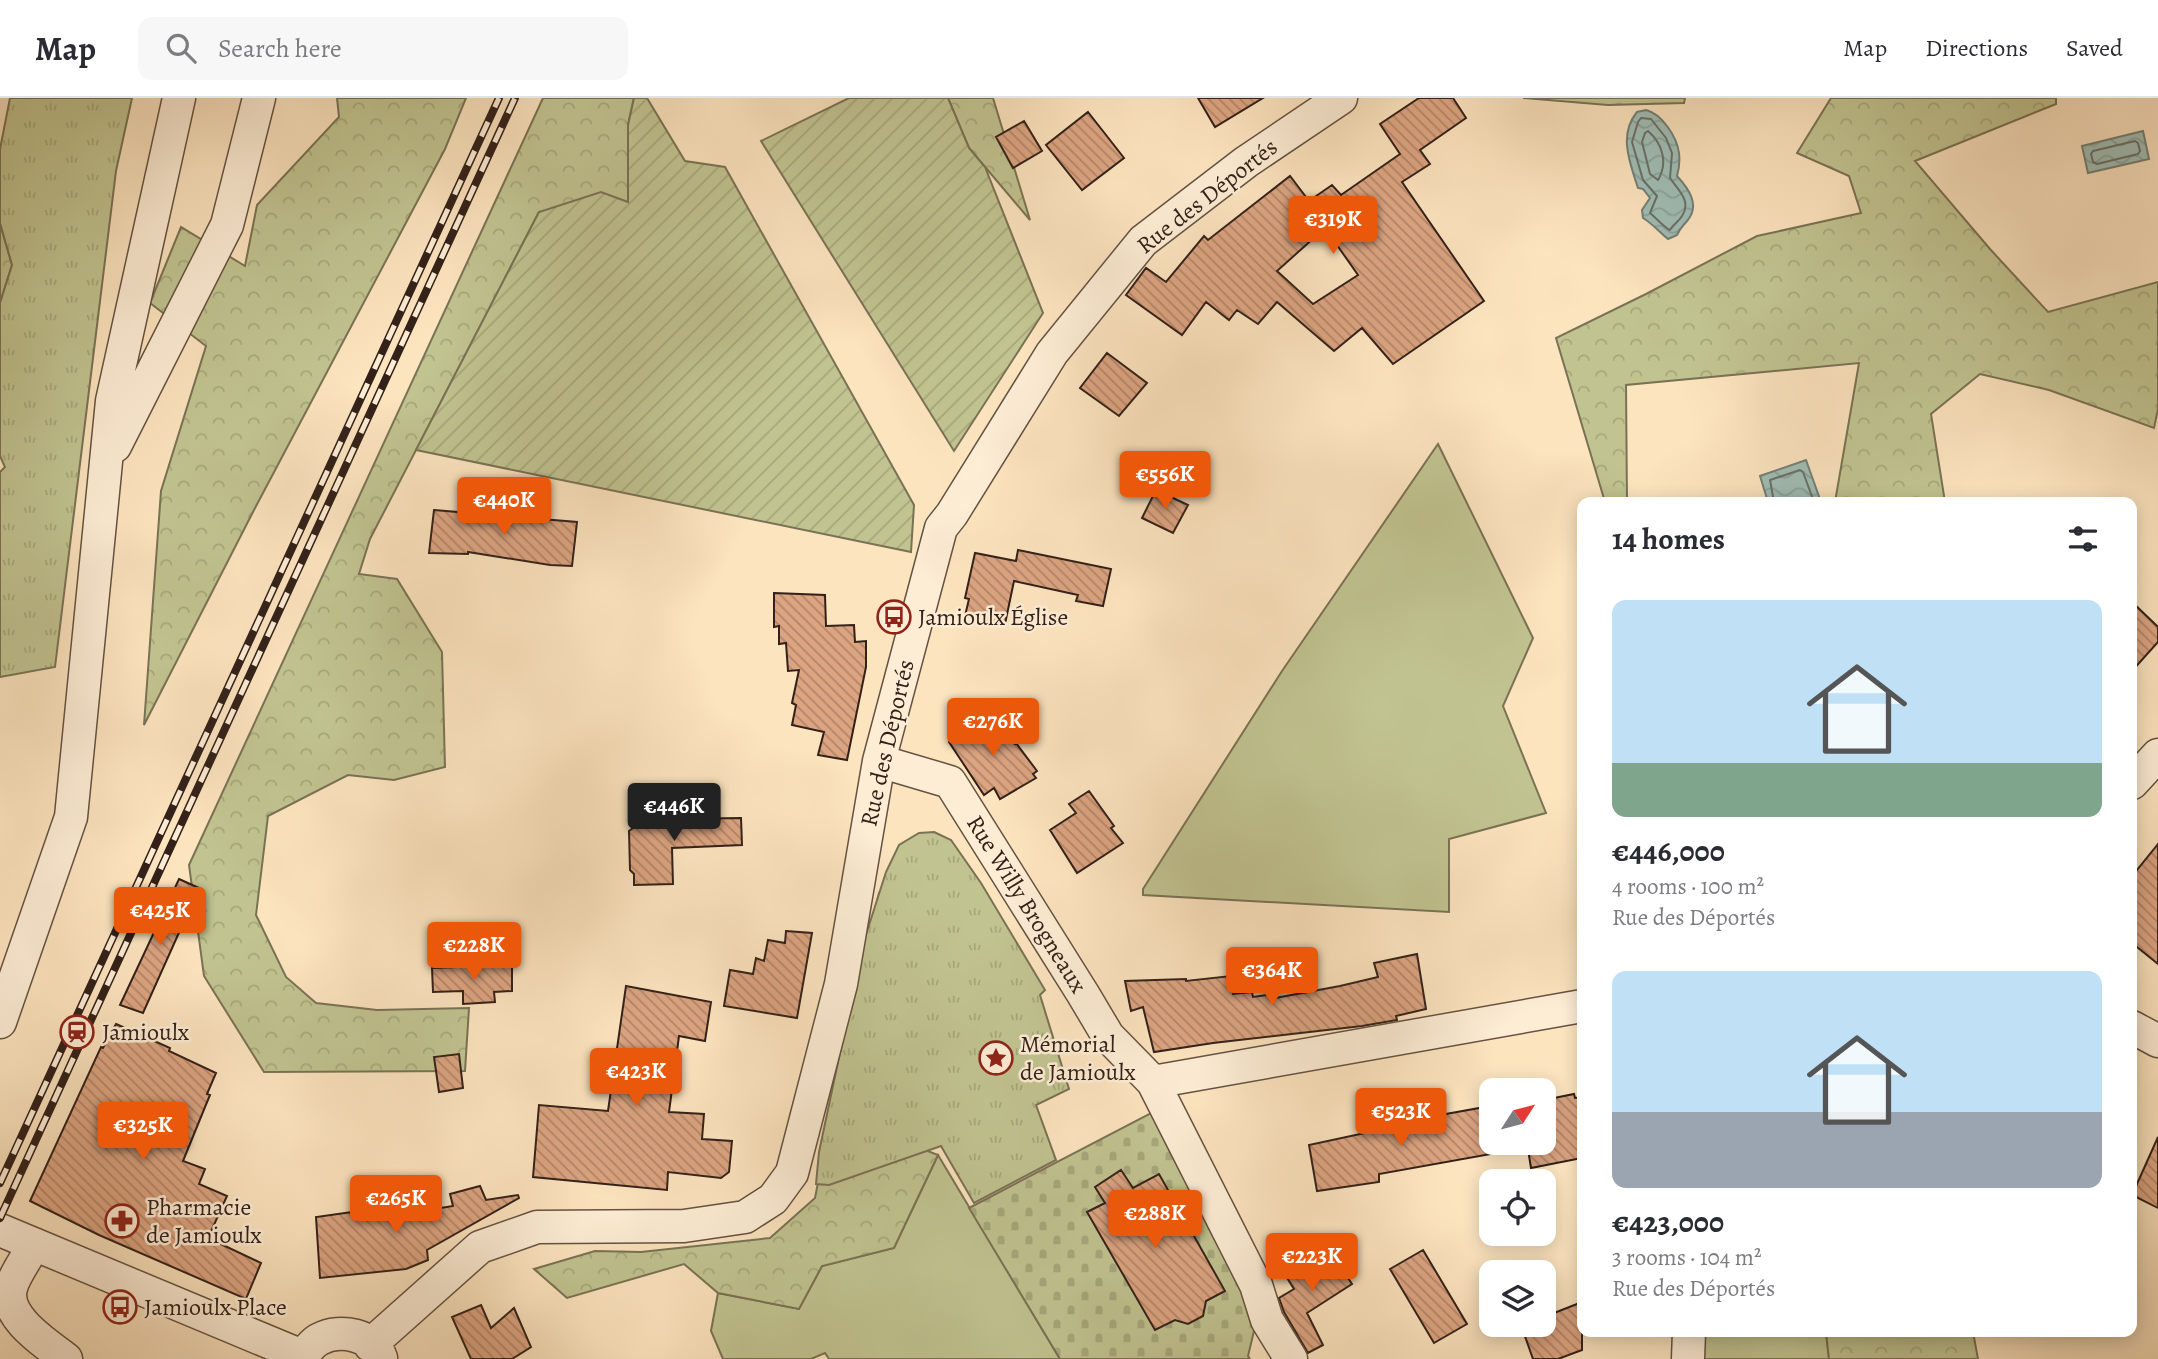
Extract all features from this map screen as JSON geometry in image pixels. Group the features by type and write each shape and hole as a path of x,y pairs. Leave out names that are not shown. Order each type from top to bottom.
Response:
{"street":[{"path":"0,1022 71,817 112,401 179,98"},
{"path":"106,463 227,225 259,98"},
{"name":"Rue des Déportés","path":"375,1352 480,1248 537,1227 684,1226 745,1217 773,1199 792,1173 841,984 879,761 941,528 1052,353 1143,241 1246,162 1341,98"},
{"path":"2137,778 2158,755"},
{"name":"Rue Willy Brogneaux","path":"879,761 950,782 1108,1036 1153,1082 1256,1285 1267,1320 1291,1359"},
{"path":"1153,1082 1577,1007"},
{"path":"2137,1030 2158,1041"},
{"path":"0,1230 302,1357 319,1339 344,1333 363,1338 375,1352"},
{"path":"34,1244 10,1289 10,1301 20,1321 66,1359"},
{"path":"1688,1359 1689,1337"}],"green space":[{"path":"10,98 132,98 116,171 55,667 0,677 0,472 5,467 0,456 0,303 12,265 0,223 0,149"},
{"path":"337,98 466,98 445,149 144,725 161,491 206,346 150,303 181,227 245,266 257,205 339,117"},
{"path":"543,98 634,98 628,125 628,202 539,212 370,539 359,574 397,579 442,652 445,767 394,780 348,775 268,816 256,915 286,977 316,1003 377,1010 469,1008 465,1071 264,1072 204,976 189,865"},
{"path":"634,98 647,98 685,161 725,167 914,505 911,552 416,450 539,212 601,192 628,202 628,125"},
{"path":"849,98 948,98 969,148 985,167 1043,313 954,451 761,141"},
{"path":"948,98 993,98 1030,220 969,148"},
{"path":"1523,98 1685,98 1684,103 1608,105"},
{"path":"1831,98 2056,98 2056,104 1915,161 2048,312 2158,282 2158,409 2154,428 2049,390 1980,374 1931,414 1944,497 1836,497 1859,363 1626,385 1627,497 1604,497 1556,338 1757,236 1861,213 1849,176 1797,153"},
{"path":"0,223 12,265 0,303"},
{"path":"1438,444 1533,638 1503,706 1546,813 1449,839 1449,912 1143,895 1143,889 1282,671"},
{"path":"934,832 951,840 981,883 1045,990 1040,995 1069,1089 1036,1105 1056,1160 974,1203 941,1146 829,1185 816,1184 819,1152 863,944 886,872 899,845 919,833"},
{"path":"906,859 864,1126 938,1155 894,1248 822,1266 799,1309 718,1293 684,1264 567,1298 534,1269 595,1251 641,1252 770,1238 815,1198 857,986 879,893"},
{"path":"1153,1112 1253,1293 1255,1327 1248,1356 1250,1359 1060,1359 969,1208"},
{"path":"938,1155 1060,1359 829,1359 825,1353 811,1359 723,1359 711,1331 718,1293 799,1309 822,1266 894,1248"},
{"path":"1696,1337 1827,1337 1829,1359 1694,1359"},
{"path":"1827,1337 1974,1337 1978,1359 1829,1359"}],"water":[{"path":"1646,110 1658,116 1672,133 1679,153 1677,176 1689,191 1693,203 1687,221 1677,235 1668,239 1643,218 1642,210 1650,198 1643,189 1638,188 1627,149 1631,121 1637,112"},
{"path":"2143,131 2149,159 2088,173 2082,146"},
{"path":"1806,460 1819,497 1766,497 1760,476"}],"building":[{"path":"1198,98 1263,98 1215,127"},
{"path":"1419,98 1453,98 1466,118 1420,150 1430,164 1402,182 1484,301 1393,364 1362,328 1334,351 1277,302 1258,324 1237,310 1229,320 1206,302 1182,335 1126,295 1146,268 1166,282 1204,236 1208,240 1290,176 1309,201 1332,185 1341,195 1400,154 1380,124","holes":["1325,228 1358,275 1313,304 1277,271"]},
{"path":"1088,112 1124,158 1082,190 1046,145"},
{"path":"1024,121 1042,151 1013,168 996,137"},
{"path":"1107,353 1147,383 1119,416 1080,388"},
{"path":"1156,490 1188,505 1173,533 1142,518"},
{"path":"434,510 577,522 572,566 468,552 429,553"},
{"path":"1018,550 1111,569 1103,606 1076,601 1078,595 1014,581 1005,624 965,616 969,599 965,598 975,553 1016,561"},
{"path":"774,593 825,595 826,626 854,625 855,642 866,641 866,667 847,760 818,755 824,732 792,725 796,705 792,703 799,670 788,671 786,643 779,644 779,626 774,627"},
{"path":"2137,607 2158,627 2158,642 2137,665"},
{"path":"994,713 1037,771 1033,774 1036,778 1000,799 994,788 984,795 949,742"},
{"path":"1089,791 1123,843 1077,873 1050,830 1076,813 1069,804"},
{"path":"672,814 672,819 741,818 742,845 672,848 673,884 634,885 634,874 630,870 629,831 633,828 632,815"},
{"path":"2158,844 2158,964 2137,947 2137,870"},
{"path":"179,879 199,888 143,1013 120,1005"},
{"path":"786,931 812,933 797,1018 724,1006 730,970 753,974 756,958 764,961 768,940 785,943"},
{"path":"1417,954 1426,1009 1396,1016 1397,1020 1154,1052 1143,1007 1131,1011 1125,981 1186,981 1231,976 1233,994 1252,992 1253,997 1274,994 1275,998 1378,977 1374,963"},
{"path":"512,965 512,991 494,992 495,1002 463,1004 463,991 433,992 432,968"},
{"path":"626,986 711,1002 705,1041 679,1036 669,1112 704,1114 702,1139 732,1141 729,1172 721,1178 668,1172 667,1190 533,1177 539,1105 608,1111"},
{"path":"116,1024 170,1048 169,1051 216,1073 207,1094 210,1095 183,1161 205,1169 199,1184 227,1196 208,1238 261,1263 246,1299 99,1235 30,1201 101,1047 103,1048"},
{"path":"459,1054 463,1088 439,1092 434,1057"},
{"path":"1574,1094 1577,1098 1577,1159 1531,1168 1529,1155 1556,1155 1556,1098"},
{"path":"1479,1108 1479,1155 1485,1155 1379,1174 1379,1182 1317,1191 1309,1145 1402,1125 1401,1122"},
{"path":"2158,1137 2158,1208 2137,1198 2137,1184"},
{"path":"1121,1170 1133,1188 1159,1174 1225,1291 1206,1301 1203,1316 1188,1324 1175,1320 1155,1330 1087,1212 1105,1203 1095,1187"},
{"path":"480,1186 486,1200 518,1195 519,1198 427,1250 428,1260 406,1269 320,1278 316,1217 367,1210 368,1220 453,1206 450,1194"},
{"path":"1326,1245 1352,1284 1307,1313 1323,1345 1308,1353 1284,1312 1279,1298 1294,1289 1284,1273"},
{"path":"1423,1250 1467,1324 1434,1343 1390,1269"},
{"path":"1577,1304 1577,1337 1582,1337 1582,1350 1558,1359 1533,1359 1525,1337 1556,1337 1556,1312"},
{"path":"481,1305 491,1328 514,1308 531,1347 512,1359 471,1359 452,1317"}],"railway":[{"path":"0,1183 499,98"},
{"path":"0,1218 515,98"}],"place":[{"name":"Jamioulx Église","path":"894,617"},
{"name":"Jamioulx","path":"77,1032"},
{"name":"Mémorial de Jamioulx","path":"996,1058"},
{"name":"Pharmacie de Jamioulx","path":"122,1221"},
{"name":"Jamioulx Place","path":"120,1307"}]}
